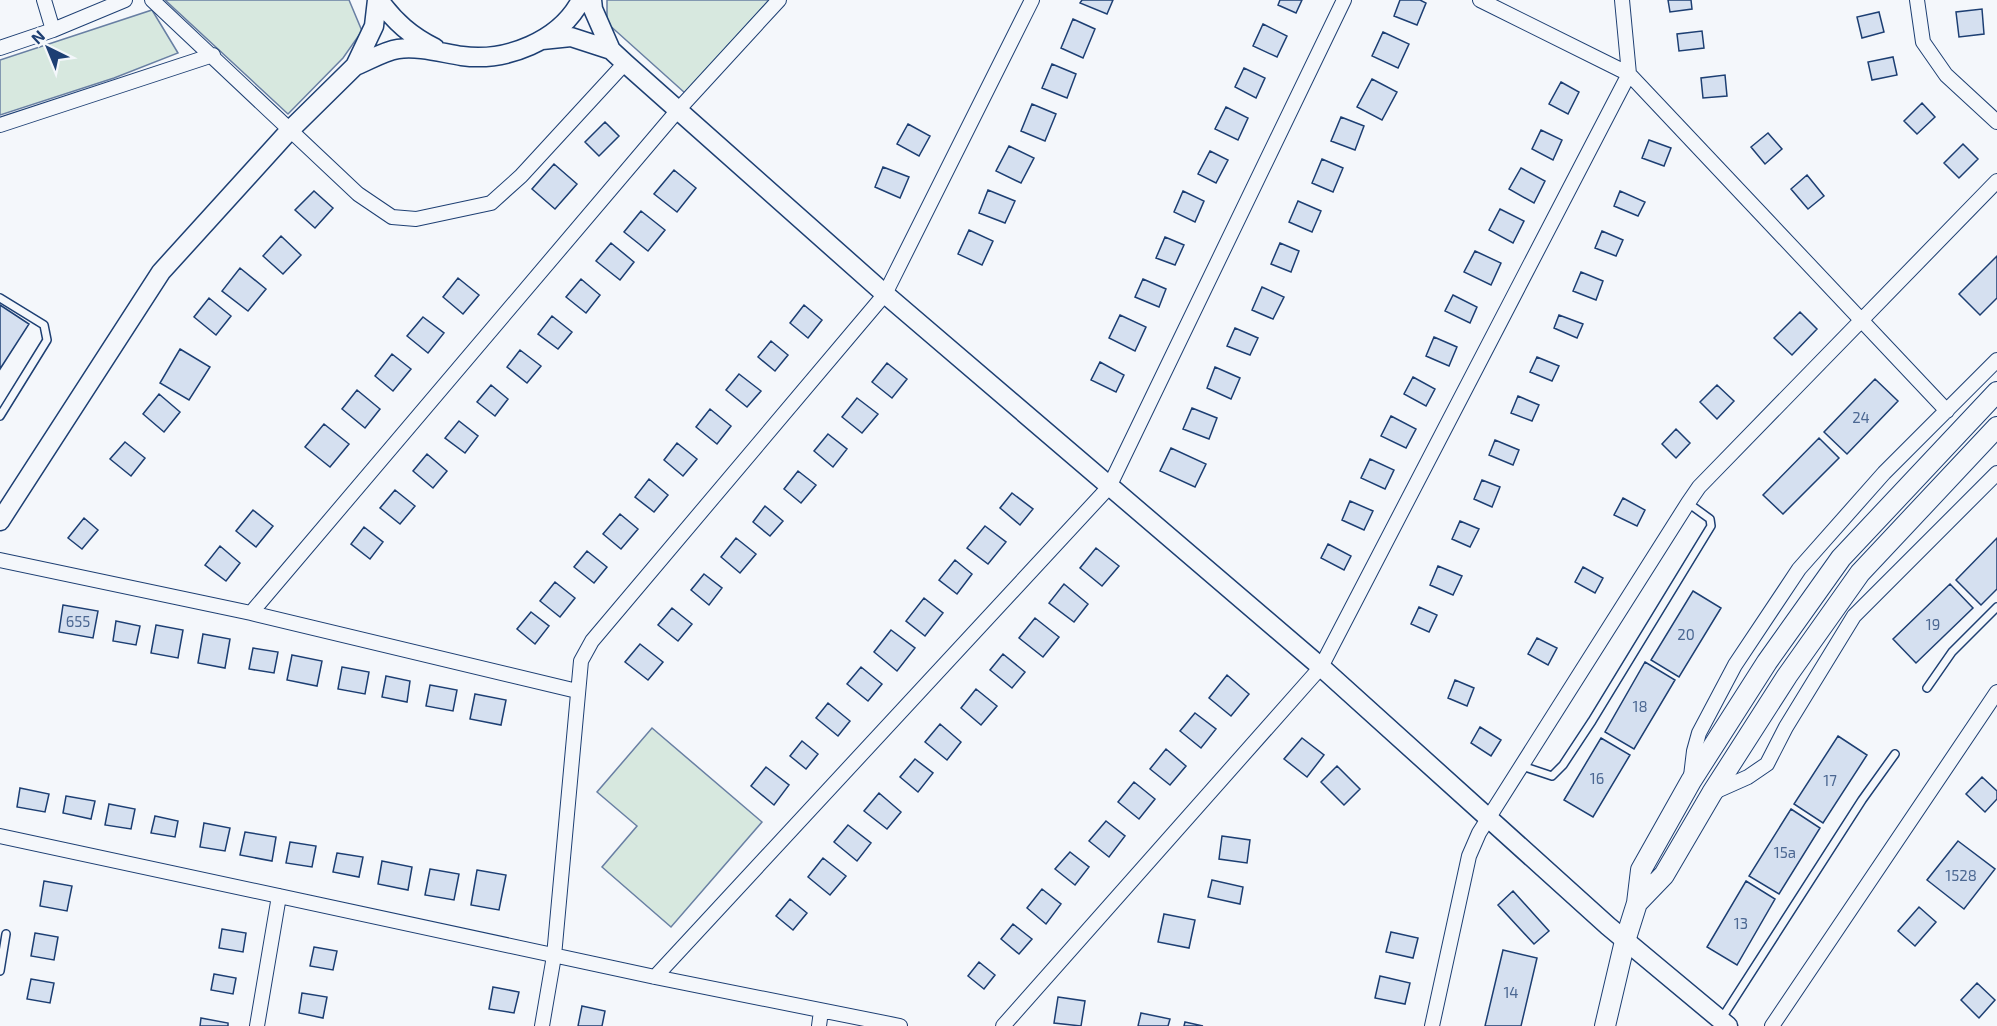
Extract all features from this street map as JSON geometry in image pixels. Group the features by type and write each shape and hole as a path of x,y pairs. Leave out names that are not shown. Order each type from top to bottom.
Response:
{"main road":[{"path":"1605,1026 1625,941 1637,903 1641,870 1691,781 1767,662 1841,558 1997,392"},
{"path":"1637,903 1664,875 1712,793 1787,676 1860,573 1997,427"}],"street":[{"path":"44,0 53,30"},
{"path":"0,48 53,30 125,0"},
{"path":"152,0 358,194 392,217 416,219 491,203 521,176 625,63"},
{"path":"378,0 393,20 414,37 439,51"},
{"path":"0,521 161,272 289,130 355,66 374,26 378,0"},
{"path":"355,66 397,49 490,57 516,52 540,41 561,25 581,0"},
{"path":"592,0 593,9 611,50 625,63 885,294 1321,667 1625,941 1724,1023"},
{"path":"251,613 678,110 779,0"},
{"path":"543,1026 554,956 581,661 592,641 885,294 1032,0"},
{"path":"655,977 1109,487 1344,0"},
{"path":"1480,0 1629,74 1862,318 1947,411"},
{"path":"1003,1026 1321,667 1629,74 1622,0"},
{"path":"1917,0 1923,42 1946,75 1997,122"},
{"path":"540,41 571,38 611,50"},
{"path":"0,125 213,55"},
{"path":"1432,1026 1469,856 1479,833 1699,487 1997,181"},
{"path":"1691,781 1694,751 1699,733 1735,665 1799,568 1884,474 1997,360"},
{"path":"1712,793 1748,777 1767,764 1786,727 1854,616 1997,473"},
{"path":"1826,536 1841,558"},
{"path":"0,560 251,613 577,691"},
{"path":"1772,1026 1997,692"},
{"path":"0,836 554,956 900,1026"},
{"path":"257,1026 279,896"},
{"path":"819,1026 822,1011"}],"lane":[{"path":"0,298 44,325 47,340 0,416"},
{"path":"1522,766 1552,776 1563,765 1592,721 1711,526 1710,519 1688,504"},
{"path":"1927,688 1952,652 1997,607"},
{"path":"1724,1023 1862,800 1895,754"},
{"path":"0,971 6,934"}],"shaded area":[{"path":"165,0 349,0 362,31 343,58 288,114"},
{"path":"607,0 769,0 685,93 607,23"},
{"path":"152,10 178,53 114,78 0,115 0,60"},
{"path":"652,728 762,822 671,927 602,867 637,826 597,792"}],"building":[{"path":"1082,0 1113,0 1107,14 1080,3"},
{"path":"1280,0 1302,0 1296,13 1278,5"},
{"path":"1400,0 1420,0 1426,3 1417,25 1394,16"},
{"path":"1668,0 1691,0 1692,9 1670,12"},
{"path":"1982,9 1984,34 1959,37 1956,12"},
{"path":"1879,12 1884,32 1862,38 1857,17"},
{"path":"1073,19 1095,29 1083,58 1061,48"},
{"path":"1263,24 1287,36 1277,57 1253,46"},
{"path":"1702,31 1704,48 1679,51 1677,34"},
{"path":"1383,32 1409,44 1398,68 1372,56"},
{"path":"1893,57 1897,75 1872,80 1868,62"},
{"path":"1052,64 1076,74 1067,98 1042,88"},
{"path":"1244,68 1265,78 1256,98 1235,87"},
{"path":"1725,75 1727,96 1703,98 1701,78"},
{"path":"1372,79 1397,92 1382,120 1357,107"},
{"path":"1561,82 1579,92 1568,114 1549,104"},
{"path":"1922,103 1935,117 1917,134 1904,121"},
{"path":"1032,104 1056,114 1045,141 1021,131"},
{"path":"1226,107 1248,118 1238,140 1215,129"},
{"path":"1341,117 1364,126 1355,150 1331,141"},
{"path":"605,122 619,136 599,156 585,142"},
{"path":"908,124 930,136 919,156 897,144"},
{"path":"1541,130 1562,140 1553,160 1532,149"},
{"path":"1768,133 1782,149 1765,164 1751,147"},
{"path":"1649,140 1671,148 1664,166 1642,158"},
{"path":"1963,144 1978,159 1959,178 1944,163"},
{"path":"1009,146 1034,158 1021,183 996,171"},
{"path":"1210,151 1228,160 1216,183 1198,174"},
{"path":"1322,159 1343,168 1333,192 1312,183"},
{"path":"554,164 577,184 555,209 532,189"},
{"path":"883,167 909,177 900,198 875,187"},
{"path":"1521,168 1545,181 1534,203 1509,189"},
{"path":"674,170 696,188 677,212 654,194"},
{"path":"1807,175 1824,196 1808,209 1791,189"},
{"path":"988,190 1015,201 1005,223 979,213"},
{"path":"314,191 333,208 315,228 295,210"},
{"path":"1183,191 1204,201 1195,222 1174,212"},
{"path":"1620,191 1645,202 1638,216 1614,206"},
{"path":"1298,201 1321,211 1312,232 1289,222"},
{"path":"1500,209 1524,221 1513,243 1489,230"},
{"path":"641,211 665,230 648,251 624,232"},
{"path":"969,230 993,241 982,265 958,254"},
{"path":"1602,231 1623,240 1616,256 1595,248"},
{"path":"281,236 301,255 283,274 263,256"},
{"path":"1165,237 1184,245 1175,265 1156,258"},
{"path":"611,243 634,262 620,280 596,261"},
{"path":"1280,243 1299,251 1291,272 1271,264"},
{"path":"1475,251 1501,263 1491,285 1464,272"},
{"path":"1997,256 1997,298 1980,315 1959,294"},
{"path":"240,268 266,289 248,311 222,291"},
{"path":"1581,272 1603,281 1596,300 1573,291"},
{"path":"458,278 479,295 463,314 443,297"},
{"path":"581,279 600,295 586,313 566,297"},
{"path":"1143,279 1166,289 1159,307 1135,297"},
{"path":"1262,287 1284,297 1273,319 1252,310"},
{"path":"1453,295 1477,307 1470,323 1445,311"},
{"path":"209,298 231,316 216,335 194,317"},
{"path":"0,305 29,324 0,369"},
{"path":"804,305 822,320 808,338 790,323"},
{"path":"1800,312 1817,329 1792,355 1774,338"},
{"path":"1120,315 1146,327 1135,351 1109,338"},
{"path":"1559,315 1583,324 1577,338 1554,328"},
{"path":"552,316 572,332 558,349 538,334"},
{"path":"423,317 444,333 428,353 407,336"},
{"path":"1235,328 1258,338 1250,355 1227,346"},
{"path":"1434,337 1457,347 1449,366 1426,356"},
{"path":"771,341 788,355 775,371 758,357"},
{"path":"180,349 210,367 189,400 160,383"},
{"path":"520,350 541,366 527,383 507,367"},
{"path":"392,354 411,369 393,391 375,376"},
{"path":"1537,357 1559,366 1552,381 1530,372"},
{"path":"1100,362 1124,375 1116,392 1091,380"},
{"path":"887,363 907,379 892,398 872,382"},
{"path":"1215,367 1240,378 1231,399 1207,388"},
{"path":"739,374 761,391 747,407 726,390"},
{"path":"1413,377 1435,389 1426,406 1404,394"},
{"path":"1875,379 1898,401 1847,454 1824,432"},
{"path":"491,385 508,399 495,416 477,402"},
{"path":"1717,385 1734,401 1717,419 1700,402"},
{"path":"357,390 380,409 365,428 342,409"},
{"path":"159,394 180,412 164,432 143,414"},
{"path":"1518,396 1539,405 1532,421 1511,413"},
{"path":"857,398 878,414 862,433 842,417"},
{"path":"1192,408 1217,418 1209,439 1183,429"},
{"path":"710,409 731,426 717,444 696,427"},
{"path":"1391,416 1416,429 1406,448 1381,436"},
{"path":"459,421 478,436 465,453 445,438"},
{"path":"324,424 349,444 330,467 305,447"},
{"path":"1676,429 1690,443 1676,458 1662,444"},
{"path":"828,434 847,449 833,467 814,451"},
{"path":"1819,438 1839,458 1783,514 1763,495"},
{"path":"1495,440 1519,450 1513,465 1489,455"},
{"path":"125,442 145,458 131,476 110,459"},
{"path":"677,443 697,459 683,476 664,460"},
{"path":"1171,448 1206,464 1195,487 1160,471"},
{"path":"427,454 447,471 433,488 413,471"},
{"path":"1370,459 1394,470 1385,489 1361,478"},
{"path":"798,471 816,485 801,503 784,489"},
{"path":"649,479 668,495 654,512 635,497"},
{"path":"1482,480 1500,487 1492,507 1474,499"},
{"path":"395,490 415,506 400,524 380,508"},
{"path":"1012,493 1033,509 1020,525 1000,508"},
{"path":"1623,498 1645,510 1637,526 1614,515"},
{"path":"1350,501 1373,511 1364,530 1342,520"},
{"path":"765,506 783,521 770,536 753,522"},
{"path":"253,510 273,526 256,547 236,531"},
{"path":"620,514 638,529 621,549 603,534"},
{"path":"84,518 98,530 82,549 68,538"},
{"path":"1460,521 1479,529 1470,547 1452,539"},
{"path":"985,526 1006,542 988,564 967,548"},
{"path":"364,527 383,542 370,559 351,544"},
{"path":"736,538 756,554 740,573 721,557"},
{"path":"1997,538 1997,589 1981,605 1956,580"},
{"path":"1328,544 1351,556 1344,570 1321,558"},
{"path":"220,546 240,563 226,581 205,565"},
{"path":"1096,548 1119,566 1102,586 1080,568"},
{"path":"587,551 607,567 594,583 574,567"},
{"path":"955,560 972,574 957,594 939,580"},
{"path":"1438,566 1462,576 1453,595 1430,585"},
{"path":"1583,567 1603,578 1595,593 1575,582"},
{"path":"704,574 722,588 709,605 691,590"},
{"path":"555,582 575,598 560,617 540,601"},
{"path":"1064,584 1088,604 1074,622 1049,603"},
{"path":"1950,584 1973,608 1916,663 1893,639"},
{"path":"1693,591 1721,608 1679,677 1651,660"},
{"path":"924,598 943,613 925,636 906,621"},
{"path":"63,605 98,611 93,638 59,632"},
{"path":"1419,607 1437,615 1429,632 1411,624"},
{"path":"672,608 692,624 678,641 658,625"},
{"path":"531,612 549,626 535,644 517,629"},
{"path":"1035,618 1059,637 1043,657 1019,638"},
{"path":"116,621 140,626 136,645 113,641"},
{"path":"156,625 183,630 178,658 151,653"},
{"path":"891,630 915,648 897,671 874,652"},
{"path":"203,634 230,639 225,668 198,663"},
{"path":"1537,638 1557,648 1548,665 1528,654"},
{"path":"640,644 663,662 648,680 625,662"},
{"path":"253,648 278,652 274,673 249,669"},
{"path":"1003,654 1025,672 1012,688 990,670"},
{"path":"292,655 322,661 317,686 287,680"},
{"path":"1645,662 1675,680 1634,749 1605,732"},
{"path":"342,667 369,672 365,694 338,689"},
{"path":"861,667 882,684 868,701 847,684"},
{"path":"1227,675 1249,694 1231,716 1209,698"},
{"path":"386,676 410,681 407,702 382,697"},
{"path":"1455,680 1474,688 1467,706 1448,698"},
{"path":"430,685 457,690 453,711 426,706"},
{"path":"976,689 997,706 981,725 961,708"},
{"path":"475,694 506,700 501,725 470,719"},
{"path":"828,703 850,721 838,736 816,718"},
{"path":"1195,713 1216,729 1201,748 1180,731"},
{"path":"940,724 961,742 947,760 925,742"},
{"path":"1480,727 1501,740 1491,756 1471,743"},
{"path":"1838,736 1867,755 1823,823 1794,804"},
{"path":"1302,738 1324,755 1307,777 1284,759"},
{"path":"1601,738 1630,755 1593,817 1564,800"},
{"path":"802,741 818,754 806,769 790,756"},
{"path":"1166,749 1186,766 1170,785 1150,769"},
{"path":"915,759 933,773 918,792 900,777"},
{"path":"1337,766 1360,789 1344,805 1321,782"},
{"path":"766,767 789,785 774,805 751,786"},
{"path":"1982,777 1997,791 1997,799 1985,812 1966,794"},
{"path":"1134,782 1155,799 1139,819 1118,802"},
{"path":"20,788 49,794 45,812 17,807"},
{"path":"879,793 901,812 887,829 864,811"},
{"path":"66,796 95,801 91,819 63,813"},
{"path":"109,804 135,809 131,829 105,825"},
{"path":"1791,809 1820,828 1779,894 1749,876"},
{"path":"155,816 178,821 175,837 151,833"},
{"path":"1106,821 1125,836 1109,857 1089,841"},
{"path":"204,823 230,828 225,851 200,847"},
{"path":"848,825 871,843 857,861 834,842"},
{"path":"245,832 276,837 272,861 240,855"},
{"path":"1222,836 1250,840 1247,863 1219,859"},
{"path":"1958,841 1995,869 1964,909 1927,880"},
{"path":"290,842 316,846 312,867 286,863"},
{"path":"1070,852 1089,867 1075,885 1055,869"},
{"path":"337,853 363,857 359,877 333,872"},
{"path":"823,858 846,876 830,895 808,877"},
{"path":"382,861 412,867 408,890 378,884"},
{"path":"430,869 459,874 454,900 425,895"},
{"path":"477,870 506,875 499,910 471,905"},
{"path":"1212,880 1243,887 1240,904 1208,897"},
{"path":"44,881 72,886 67,911 40,906"},
{"path":"1746,881 1775,899 1737,965 1707,947"},
{"path":"1042,889 1061,904 1046,924 1027,908"},
{"path":"1513,891 1549,931 1534,944 1498,905"},
{"path":"790,899 807,913 793,930 776,916"},
{"path":"1919,907 1936,922 1915,946 1898,931"},
{"path":"1164,914 1195,920 1189,948 1158,942"},
{"path":"1013,924 1032,939 1019,954 1001,939"},
{"path":"222,929 246,933 243,952 219,948"},
{"path":"1391,932 1418,938 1413,958 1386,952"},
{"path":"35,933 58,937 54,960 31,956"},
{"path":"314,947 337,951 333,970 310,966"},
{"path":"1503,950 1537,958 1521,1026 1485,1026"},
{"path":"979,962 995,975 984,989 968,976"},
{"path":"214,974 236,978 233,994 211,990"},
{"path":"1380,976 1410,983 1405,1004 1375,998"},
{"path":"31,979 54,983 50,1003 27,999"},
{"path":"1977,983 1995,1000 1979,1018 1961,1000"},
{"path":"493,987 519,992 514,1013 489,1009"},
{"path":"302,993 327,997 323,1018 299,1013"},
{"path":"1058,997 1085,1001 1081,1026 1054,1023"},
{"path":"582,1006 605,1011 602,1026 578,1026"},
{"path":"1141,1013 1170,1019 1168,1026 1138,1026"},
{"path":"201,1018 228,1023 228,1026 200,1026"},
{"path":"1185,1022 1203,1026 1184,1026"}]}
